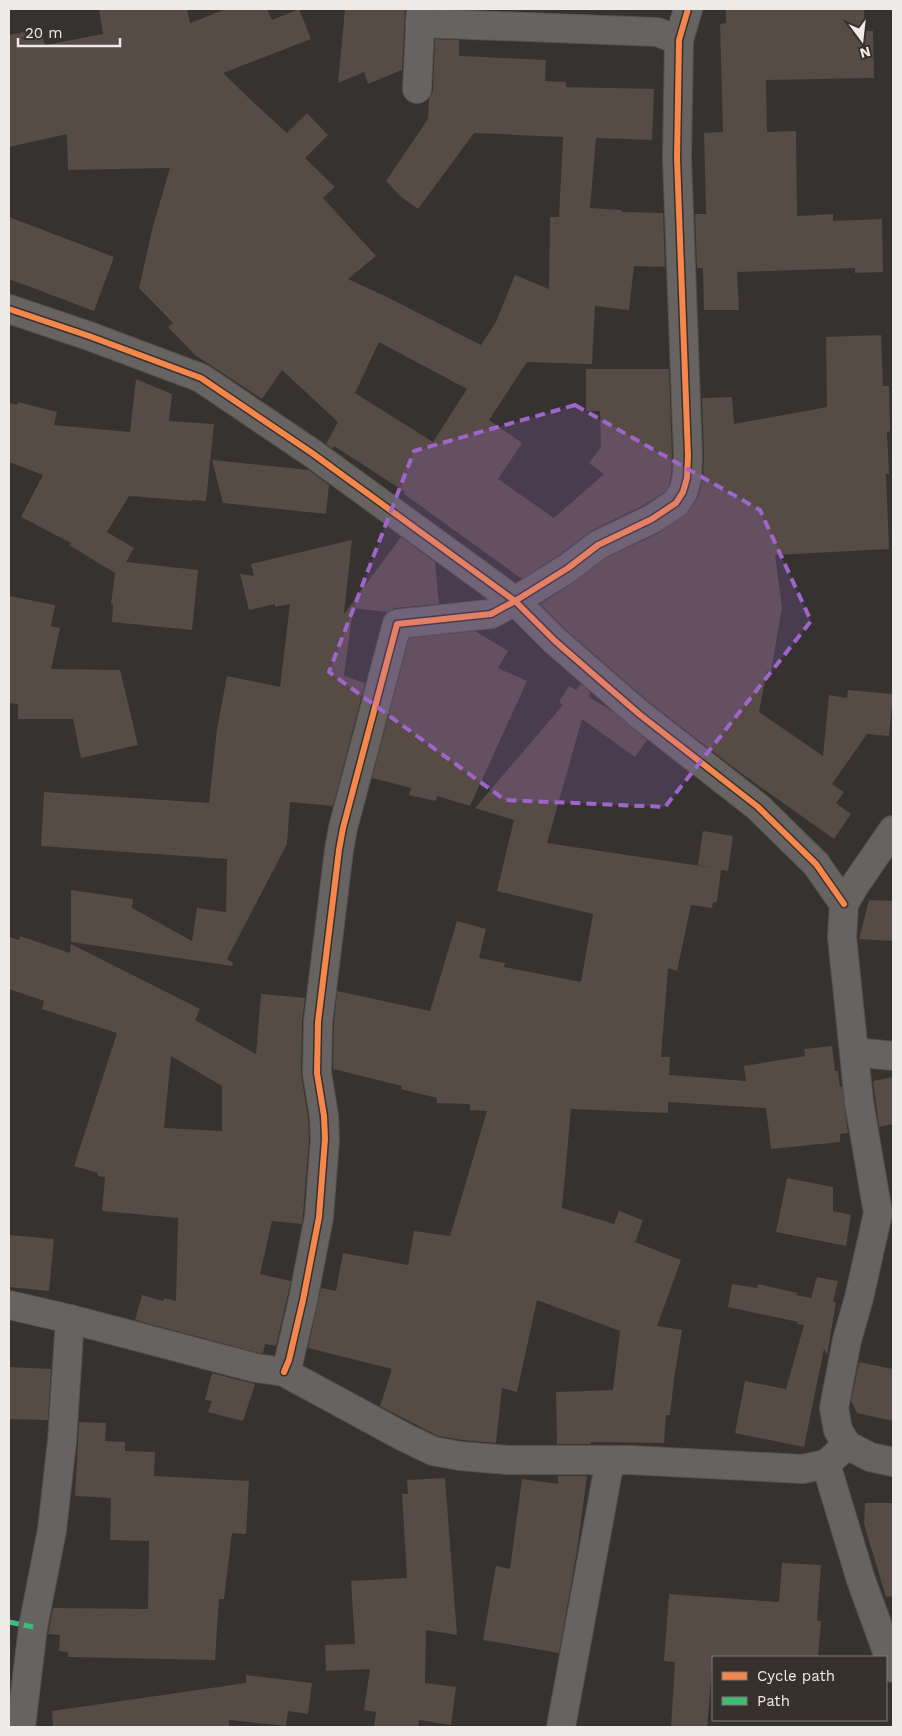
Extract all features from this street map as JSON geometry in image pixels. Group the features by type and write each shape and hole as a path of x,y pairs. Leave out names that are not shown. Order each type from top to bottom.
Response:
{"street":[{"path":"284,1372 289,1360 303,1300 320,1217 324,1116 317,1073 318,1022 339,850 343,828 397,624 491,614 568,568 598,545 663,513 676,503 683,492 687,478 688,456 677,158 679,40 688,9"},
{"path":"416,88 420,16 657,32 679,40"},
{"path":"9,309 89,336 201,378 312,453 515,601 555,641 639,714 758,807 816,864 844,904"},
{"path":"893,830 844,904 842,937 859,1102 886,1212 847,1340 834,1408 838,1430 847,1445 870,1456 893,1462"},
{"path":"854,1052 893,1056"},
{"path":"9,1305 70,1319 256,1368 284,1372 433,1451 460,1456 499,1459 610,1460 803,1469 826,1464 847,1445"},
{"path":"21,1727 33,1627 53,1522 62,1441 70,1319"},
{"path":"561,1727 610,1460"},
{"path":"826,1464 861,1580 893,1668"}],"highlighted area":[{"path":"575,405 760,510 811,621 665,807 505,800 329,672 414,451"}],"building":[{"path":"99,9 187,9 190,23 226,9 267,9 272,20 299,9 311,39 223,73 287,133 307,113 328,135 305,158 335,187 323,198 376,256 348,279 481,345 496,322 515,275 549,289 550,217 559,217 563,137 474,133 418,209 401,197 386,181 428,119 429,99 433,90 435,39 459,40 459,56 546,60 545,81 566,82 566,87 654,89 652,140 596,138 590,208 622,210 621,212 663,213 665,267 634,266 629,310 595,306 592,364 527,362 489,420 522,443 498,479 554,518 604,474 589,463 601,447 600,411 586,411 586,369 669,369 672,456 669,486 665,492 644,505 591,531 522,579 404,494 405,492 334,446 333,449 326,444 338,422 282,370 262,399 195,355 168,327 173,323 139,288 153,226 170,168 68,170 67,134 9,147 9,35 40,29 45,45 103,34","holes":["379,342 467,389 433,442 355,393"]},
{"path":"345,9 405,9 402,70 368,84 364,72 338,83"},
{"path":"726,9 864,9 865,31 873,31 874,78 766,80 767,132 796,131 797,216 833,214 833,221 882,219 883,272 855,273 855,268 737,272 739,310 704,310 703,268 697,268 695,214 706,214 704,133 723,132 720,24 726,23"},
{"path":"9,217 114,257 94,311 9,279"},
{"path":"881,335 883,386 889,386 890,431 887,432 889,474 886,474 889,549 775,555 782,607 771,672 767,671 759,712 823,756 829,695 847,698 848,690 893,694 889,736 867,734 832,784 844,792 836,803 851,814 834,839 738,771 649,702 566,630 540,604 576,581 606,558 659,533 689,511 698,497 703,479 702,398 732,397 734,424 827,407 826,337"},
{"path":"136,379 172,394 169,421 214,424 206,501 129,496 107,532 134,548 126,562 198,570 192,630 112,622 113,605 111,604 115,573 69,545 71,543 21,517 43,475 9,462 9,403 17,405 18,402 57,412 54,425 130,432"},
{"path":"212,460 309,470 329,485 326,514 223,503"},
{"path":"401,537 435,562 439,604 395,608 387,612 353,608 344,676 365,683 333,806 290,802 287,844 227,959 233,963 232,966 71,942 71,890 133,899 132,908 192,941 197,908 226,912 227,859 41,846 44,792 209,803 217,729 227,676 280,687 290,604 275,607 275,604 249,610 240,574 254,576 251,564 352,540 344,614"},
{"path":"9,596 55,605 51,626 60,628 51,669 120,670 138,745 81,758 73,719 18,719 18,704 9,703"},
{"path":"475,631 508,651 498,668 527,681 470,806 437,796 436,801 409,795 411,788 372,778 409,638"},
{"path":"581,684 590,692 589,697 611,710 647,740 635,757 582,719 547,843 714,868 698,865 703,831 733,836 728,871 721,870 717,902 713,902 712,908 691,905 677,971 668,968 661,1057 670,1057 669,1075 746,1081 744,1066 805,1056 804,1049 832,1046 835,1071 838,1071 840,1087 842,1086 848,1133 840,1134 840,1142 771,1149 766,1108 668,1102 668,1113 571,1109 562,1208 614,1224 619,1211 643,1220 635,1242 681,1260 657,1326 682,1330 670,1415 666,1415 664,1443 591,1442 591,1444 557,1444 556,1392 613,1390 620,1331 537,1300 517,1392 502,1388 496,1443 438,1436 380,1406 392,1369 308,1348 321,1288 336,1291 343,1253 408,1265 414,1231 450,1236 487,1111 470,1110 470,1104 437,1103 437,1098 401,1089 402,1086 333,1069 337,991 430,1011 457,921 486,929 479,958 505,963 504,967 581,982 593,914 497,891 514,820 475,808 563,705 559,702 569,686 576,690"},
{"path":"869,900 893,901 893,941 859,939"},
{"path":"20,936 70,953 71,944 200,1009 195,1020 256,1054 261,994 305,998 302,1022 301,1073 308,1118 309,1139 302,1224 272,1221 260,1274 291,1281 276,1346 265,1344 263,1353 259,1353 135,1320 142,1295 163,1301 164,1298 176,1301 178,1218 102,1211 105,1177 74,1166 117,1033 42,1009 44,1001 9,989 9,937 19,940","holes":["171,1056 222,1086 222,1131 164,1128"]},
{"path":"893,1077 893,1124 879,1127 873,1081"},
{"path":"787,1178 833,1187 833,1211 851,1215 846,1246 776,1232"},
{"path":"9,1235 54,1239 49,1291 9,1287"},
{"path":"817,1277 838,1281 833,1302 836,1302 827,1355 824,1349 804,1447 735,1433 745,1381 786,1389 804,1325 797,1324 798,1322 728,1307 732,1284 757,1288 758,1284 811,1298"},
{"path":"859,1362 893,1369 893,1421 857,1413 851,1401"},
{"path":"9,1367 51,1369 48,1420 9,1419"},
{"path":"212,1373 255,1384 243,1421 208,1412 212,1401 205,1400"},
{"path":"79,1422 106,1423 105,1441 125,1442 125,1451 155,1452 154,1476 249,1481 246,1534 232,1533 224,1599 219,1599 215,1660 68,1657 68,1652 59,1651 60,1635 48,1634 53,1608 148,1609 149,1541 110,1540 111,1498 75,1496"},
{"path":"558,1476 587,1476 577,1551 559,1653 483,1640 496,1566 510,1569 522,1479 558,1484"},
{"path":"445,1478 457,1635 426,1630 425,1683 456,1687 451,1725 419,1720 418,1727 374,1727 376,1712 364,1710 370,1669 326,1671 325,1645 355,1644 351,1581 407,1578 402,1494 408,1494 407,1480"},
{"path":"865,1503 893,1503 893,1596 886,1597 864,1524"},
{"path":"782,1563 821,1565 817,1621 821,1621 818,1656 712,1656 707,1727 671,1727 675,1662 664,1661 669,1594 779,1602"},
{"path":"246,1675 312,1683 308,1714 288,1711 286,1726 229,1720 229,1727 53,1727 52,1711 246,1683"}],"marked path":[{"path":"9,1622 33,1627"}],"cycle path":[{"path":"284,1372 289,1360 303,1300 319,1217 325,1139 324,1116 317,1073 318,1022 339,850 343,828 397,624 491,614 568,568 598,545 652,519 676,503 683,492 687,478 688,456 677,158 679,40 688,9"},
{"path":"9,309 89,336 201,378 312,453 515,601 555,641 639,714 758,807 816,864 844,904"}]}
